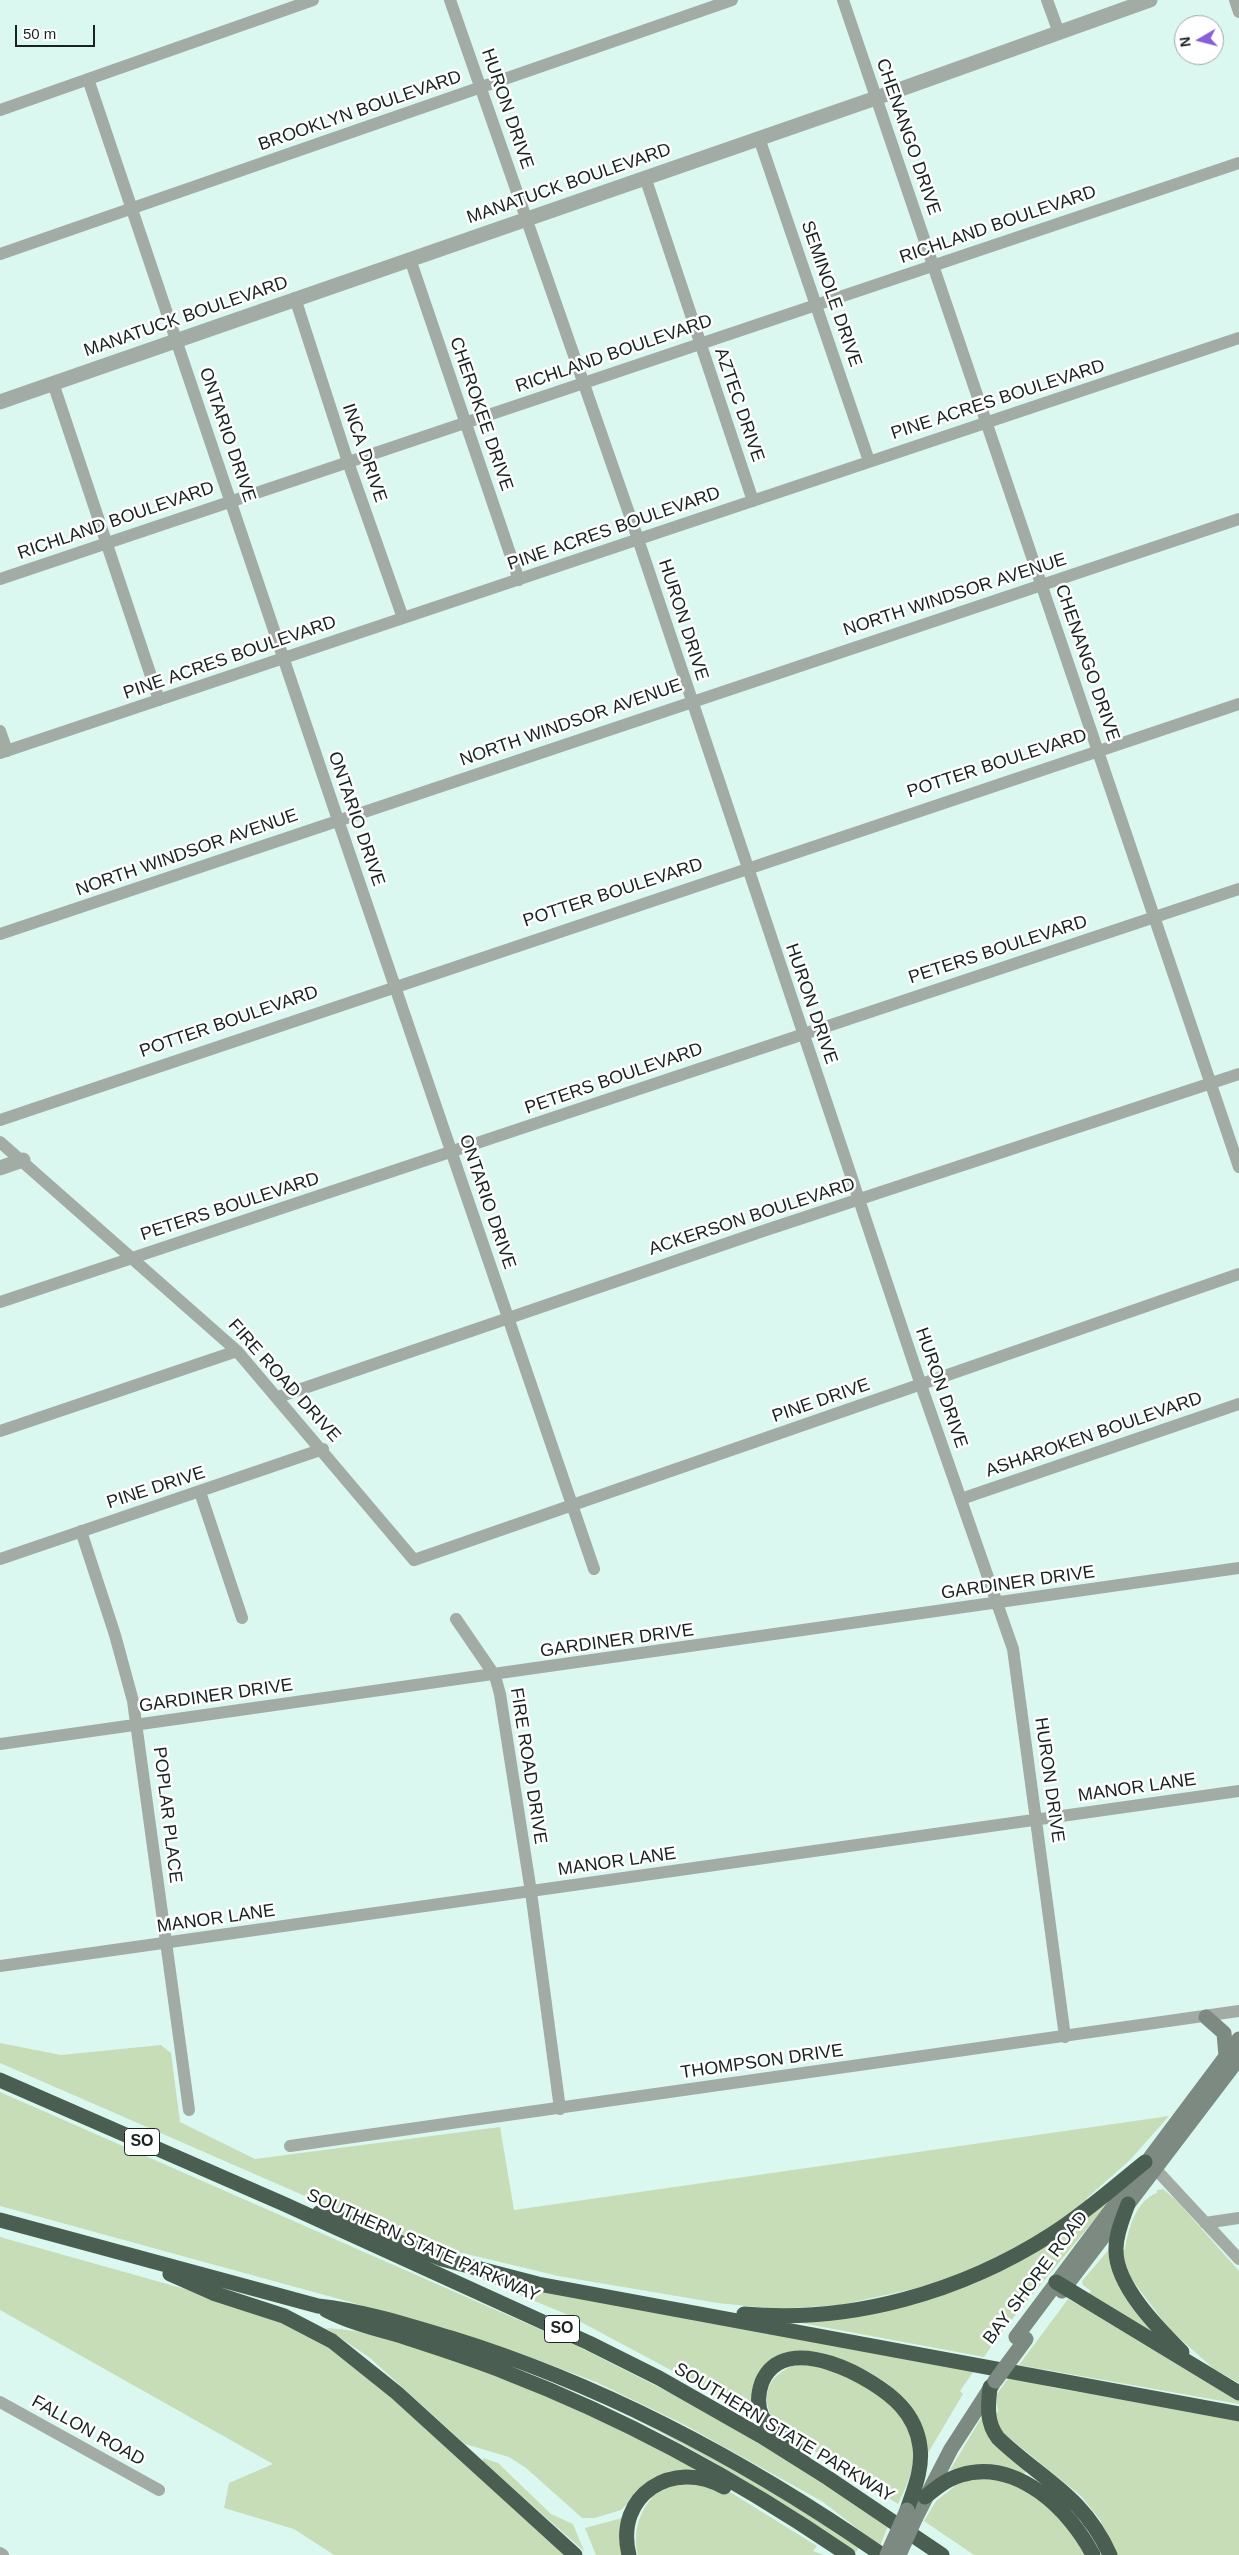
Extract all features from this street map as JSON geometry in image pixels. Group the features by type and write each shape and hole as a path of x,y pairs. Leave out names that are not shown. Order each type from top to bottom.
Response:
{"highway":[{"name":"SOUTHERN STATE PARKWAY","path":"0,2080 284,2204 589,2343 693,2397 828,2478 942,2555"},
{"path":"652,2305 756,2315 797,2316 858,2309 916,2295 968,2277 1040,2242 1149,2163"},
{"path":"284,2204 342,2219 423,2252 479,2270 538,2284 1239,2414"},
{"path":"1128,2204 1116,2246 1121,2272 1153,2321 1202,2370"},
{"name":"SO","path":"0,2220 318,2306 349,2309 455,2339 537,2367 602,2394 672,2427 725,2455 882,2555"},
{"path":"122,2253 213,2293 284,2316 332,2341 397,2393 576,2555"},
{"path":"1061,2284 1239,2394"},
{"name":"SO","path":"318,2306 346,2320 451,2352 506,2372 604,2414 692,2458 790,2517 848,2555"},
{"path":"828,2478 786,2439 771,2428 762,2417 758,2396 764,2379 777,2366 788,2360 818,2361 856,2373 888,2393 905,2411 916,2429 920,2452 911,2513"},
{"path":"990,2383 988,2414 990,2426 998,2438 1076,2503 1092,2522 1110,2555"},
{"path":"925,2497 948,2481 971,2473 992,2473 1012,2478 1035,2490 1058,2507 1079,2531 1093,2555"},
{"path":"629,2555 627,2533 634,2507 652,2487 676,2476 694,2476 712,2480 790,2517"}],"main road":[{"path":"1206,2016 1224,2034 1232,2057"},
{"name":"BAY SHORE ROAD","path":"887,2555 911,2513 944,2442 990,2383 1149,2163 1232,2057 1239,2039"},
{"name":"BAY SHORE ROAD","path":"1061,2284 1128,2204 1149,2163"},
{"name":"BAY SHORE ROAD","path":"899,2555 911,2513 925,2497 990,2383"}],"street":[{"path":"0,110 313,0"},
{"name":"HURON DRIVE","path":"450,0 638,540 802,1034 1013,1649 1065,2037"},
{"name":"BROOKLYN BOULEVARD","path":"0,254 481,89 732,0"},
{"name":"CHENANGO DRIVE","path":"843,0 1239,1166"},
{"path":"1048,0 1059,33"},
{"name":"MANATUCK BOULEVARD","path":"0,402 294,298 876,98 1150,0"},
{"path":"1235,0 1239,12"},
{"name":"ONTARIO DRIVE","path":"88,79 338,820 594,1569"},
{"name":"SEMINOLE DRIVE","path":"760,138 869,461"},
{"name":"RICHLAND BOULEVARD","path":"0,579 1239,163"},
{"name":"AZTEC DRIVE","path":"645,177 753,501"},
{"name":"CHEROKEE DRIVE","path":"410,259 519,580"},
{"name":"INCA DRIVE","path":"294,298 348,462 403,618"},
{"name":"PINE ACRES BOULEVARD","path":"3,752 1239,338"},
{"path":"53,383 159,700"},
{"name":"NORTH WINDSOR AVENUE","path":"0,934 1239,519"},
{"name":"POTTER BOULEVARD","path":"0,1120 1239,704"},
{"path":"0,731 3,752"},
{"name":"PETERS BOULEVARD","path":"0,1302 1239,888"},
{"name":"ACKERSON BOULEVARD","path":"278,1397 510,1319 613,1282 1239,1074"},
{"name":"FIRE ROAD DRIVE","path":"0,1142 134,1257 237,1351 323,1449 414,1560"},
{"path":"0,1168 23,1160"},
{"name":"PINE DRIVE","path":"414,1560 1239,1274"},
{"path":"0,1431 237,1351"},
{"name":"ASHAROKEN BOULEVARD","path":"961,1499 1239,1404"},
{"name":"PINE DRIVE","path":"0,1559 323,1449"},
{"path":"200,1492 242,1618"},
{"name":"POPLAR PLACE","path":"80,1531 115,1635 137,1724 189,2110"},
{"name":"GARDINER DRIVE","path":"0,1744 495,1676 1239,1568"},
{"name":"FIRE ROAD DRIVE","path":"456,1619 495,1676 500,1694 560,2109"},
{"name":"MANOR LANE","path":"0,1966 1239,1791"},
{"name":"THOMPSON DRIVE","path":"290,2146 1239,2011"},
{"path":"1149,2163 1239,2259"},
{"path":"1206,2223 1239,2218"},
{"name":"FALLON ROAD","path":"0,2402 159,2490"}],"green space":[{"path":"0,2043 61,2055 161,2045 171,2053 180,2122 255,2159 500,2127 514,2210 1169,2116 1130,2160 1086,2199 1088,2202 1041,2236 987,2265 927,2286 840,2305 776,2309 718,2303 558,2276 417,2242 321,2203 0,2063"},
{"path":"0,2092 571,2343 702,2409 835,2490 888,2526 880,2546 823,2502 685,2425 596,2382 509,2349 350,2302 0,2206"},
{"path":"1163,2189 1176,2200 1239,2271 1239,2383 1214,2369 1169,2329 1130,2277 1121,2250 1125,2249 1128,2233 1138,2209 1157,2193 1157,2190"},
{"path":"1110,2201 999,2335 984,2357 796,2322 911,2303"},
{"path":"0,2237 263,2311 331,2347 423,2423 565,2555 334,2555 294,2529 224,2508 229,2483 273,2464 0,2310"},
{"path":"1111,2247 1159,2337 1089,2294 1091,2291 1083,2285 1082,2281"},
{"path":"470,2271 976,2368 960,2391 963,2394 928,2453 915,2417 888,2384 866,2370 839,2358 795,2352 774,2360 756,2417 750,2418 708,2390 566,2314 469,2274"},
{"path":"1068,2299 1079,2305 1081,2302 1239,2398 1239,2404 1019,2365"},
{"path":"326,2328 342,2329 389,2339 420,2348 482,2371 605,2423 696,2467 696,2470 670,2471 652,2479 621,2510 595,2518 582,2518 526,2468 509,2457 465,2444 370,2358"},
{"path":"800,2363 857,2376 882,2395 905,2420 914,2445 914,2459 906,2488 898,2504 777,2427 768,2406 767,2396 769,2388 779,2373"},
{"path":"1010,2376 1055,2388 1239,2420 1239,2555 1117,2555 1100,2520 1081,2496 1002,2432 992,2413 998,2412 996,2395"},
{"path":"636,2415 687,2439 860,2546 856,2552 747,2482 633,2418"},
{"path":"983,2415 1028,2468 1023,2476 994,2466 970,2466 950,2470"},
{"path":"483,2458 498,2463 551,2514 573,2524 584,2551 483,2462"},
{"path":"994,2477 1027,2489 1062,2517 1089,2555 974,2555 924,2521 936,2501 954,2487 954,2483"},
{"path":"695,2479 717,2484 817,2546 813,2551 824,2555 638,2555 636,2545 637,2526 650,2500 668,2485"},
{"path":"622,2518 625,2555 596,2555 585,2528"}]}
